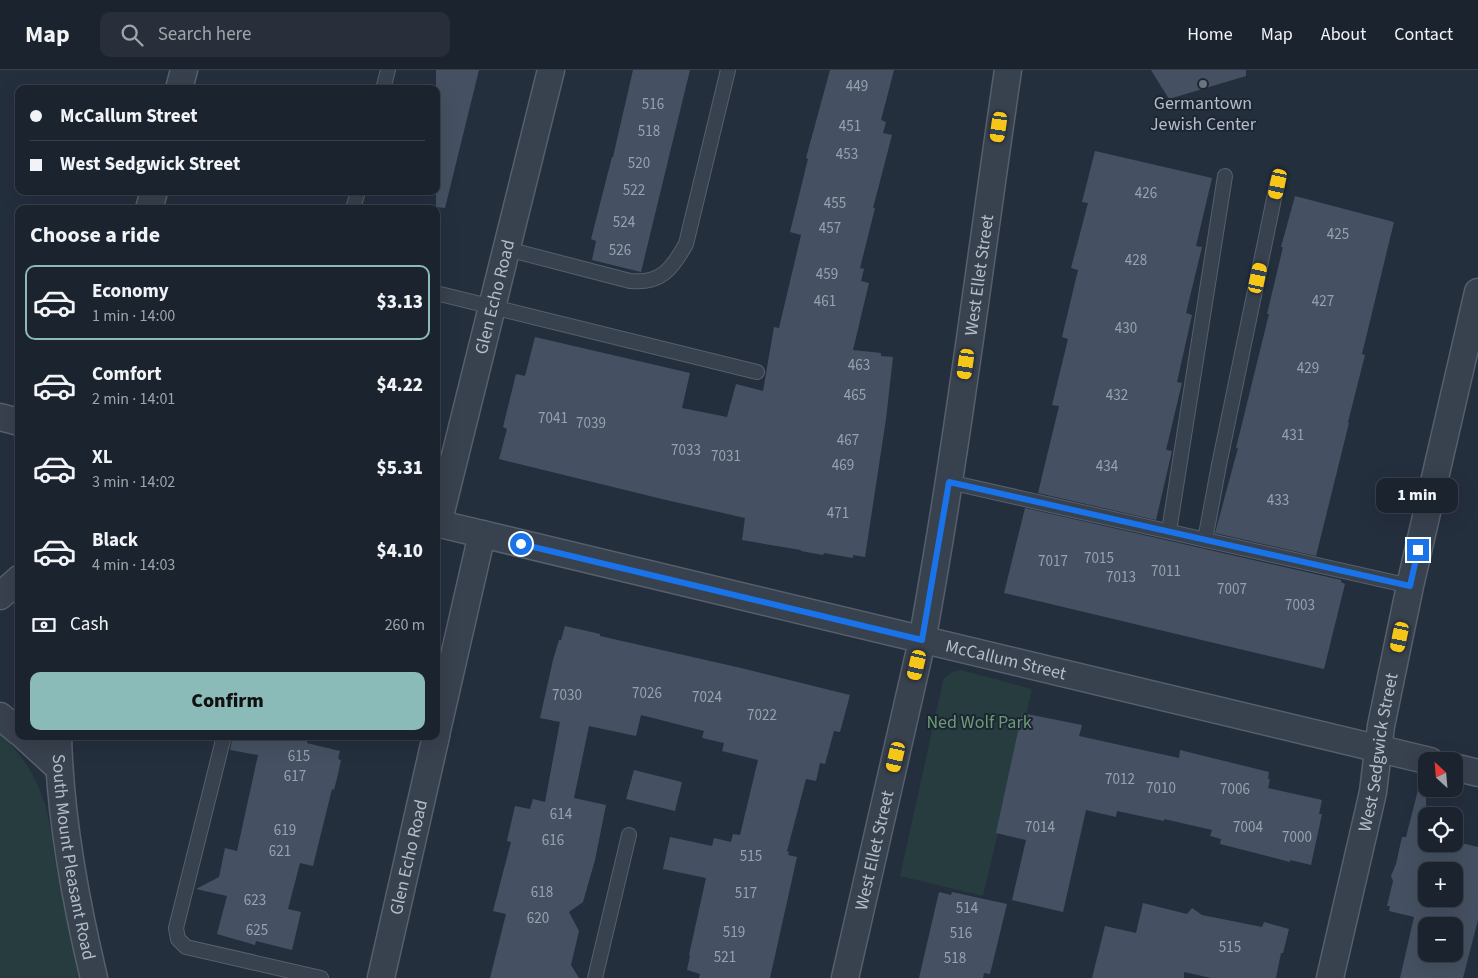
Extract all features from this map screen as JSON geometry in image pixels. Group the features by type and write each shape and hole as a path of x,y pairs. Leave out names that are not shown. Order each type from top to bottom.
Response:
{"street":[{"path":"180,85 184,70"},
{"name":"Glen Echo Road","path":"440,512 551,70"},
{"name":"West Ellet Street","path":"845,978 922,640 949,482 1008,70"},
{"name":"West Sedgwick Street","path":"1330,978 1373,792 1386,704 1410,586 1472,351 1478,292"},
{"path":"0,418 15,421"},
{"name":"McCallum Street","path":"440,525 1418,758"},
{"name":"Glen Echo Road","path":"440,718 482,534"},
{"path":"0,596 15,583"},
{"path":"0,716 15,729"},
{"path":"28,740 59,768"},
{"name":"South Mount Pleasant Road","path":"58,740 59,768 70,863 84,939 94,978"},
{"name":"Glen Echo Road","path":"380,978 435,740"},
{"path":"1463,769 1478,773"}],"lane":[{"path":"384,85 388,70"},
{"path":"507,249 630,281 642,282 655,279 667,272 676,263 686,244 728,70"},
{"path":"1169,531 1225,176"},
{"path":"1205,540 1278,184"},
{"path":"440,294 758,372"},
{"path":"949,482 1410,586"},
{"path":"223,740 176,928 178,939 186,947 321,978"},
{"path":"595,978 629,835"}],"green space":[{"name":"Ned Wolf Park","path":"961,670 1032,689 983,896 900,876 943,681 950,673"},
{"path":"0,734 22,758 34,777 43,798 80,978 0,978"}],"building":[{"path":"436,70 479,70 445,208 436,205 436,195 440,195 440,85 436,85"},
{"path":"633,70 690,70 641,272 592,260 596,241 591,239 613,157"},
{"path":"830,70 894,70 881,120 886,122 883,133 892,135 860,268 864,269 861,281 869,283 853,350 881,353 881,356 893,357 886,419 865,557 853,555 853,558 824,553 823,555 742,540 745,518 499,459 507,429 503,427 516,374 525,376 535,337 690,373 682,408 727,417 736,384 763,391 774,327 779,328 801,235 790,232 808,159 806,158"},
{"name":"Germantown Jewish Center","path":"1151,70 1246,70 1246,76 1169,99"},
{"path":"1095,151 1212,178 1196,246 1202,247 1186,313 1192,315 1177,382 1182,383 1166,450 1172,451 1156,520 1038,493 1059,406 1052,405 1068,339 1062,337 1078,270 1071,268 1088,203 1082,202"},
{"path":"1295,196 1394,222 1362,354 1365,355 1316,556 1215,533 1238,448 1236,448 1269,314 1267,314 1283,247 1281,247"},
{"path":"1025,508 1341,580 1345,584 1324,669 1004,593"},
{"path":"565,626 850,695 840,732 834,731 825,764 820,763 816,781 806,779 787,851 789,852 788,855 797,857 770,978 699,978 700,974 687,970 706,878 663,869 670,837 712,846 714,838 731,842 733,834 740,835 758,760 722,751 724,743 702,738 704,731 641,715 636,736 589,726 574,798 606,805 595,860 583,902 569,912 579,931 571,965 579,978 490,978 506,914 493,911 511,842 507,841 515,806 530,809 533,799 545,802 560,722 540,718 553,660"},
{"path":"1022,713 1082,725 1079,736 1179,758 1180,750 1269,772 1268,788 1322,800 1319,814 1322,814 1311,865 1290,860 1290,862 1220,844 1221,839 1210,836 1212,830 1117,811 1116,817 1086,810 1063,912 1012,900 1026,840 996,833"},
{"path":"232,740 308,740 307,743 340,751 338,759 341,760 338,774 334,790 332,789 313,866 300,863 288,909 301,912 292,950 256,941 255,945 217,934 227,896 196,889 219,877 225,848 237,851 258,755 230,750"},
{"path":"634,770 682,782 675,811 626,799"},
{"path":"1418,790 1418,798 1426,798 1426,807 1418,807 1418,852 1463,852 1463,844 1478,847 1478,920 1463,978 1400,978 1414,917 1389,911 1390,906 1387,906 1393,881 1391,876 1396,864 1402,837 1406,837"},
{"path":"939,892 951,895 952,892 1007,904 990,974 984,973 983,978 919,978"},
{"path":"1143,903 1187,914 1192,908 1202,915 1262,927 1264,922 1289,929 1283,953 1281,953 1276,978 1211,978 1184,972 1184,978 1092,978 1105,926 1136,933"}],"place":[{"name":"Germantown Jewish Center","path":"1203,84"}],"route":[{"path":"521,544 922,640 949,482 1410,586 1418,550"}]}
